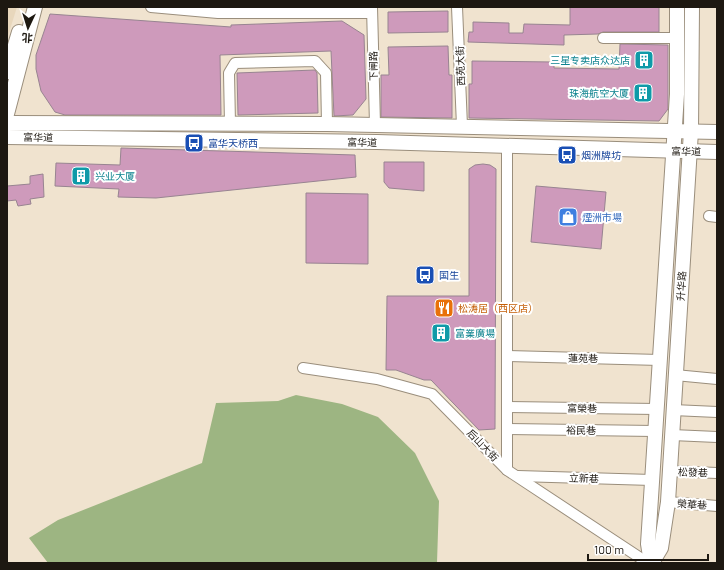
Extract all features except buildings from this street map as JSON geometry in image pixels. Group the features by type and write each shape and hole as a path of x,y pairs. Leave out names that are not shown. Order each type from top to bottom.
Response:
{"main road":[{"path":"7,72 28,7"},
{"path":"7,114 35,7"},
{"name":"升华路","path":"650,563 648,544 678,94 677,7"},
{"name":"升华路","path":"650,563 661,548 668,502 672,410 690,152 692,7"},
{"name":"富华道","path":"7,123 327,124 717,132"},
{"name":"富华道","path":"7,137 377,142 717,152"}],"street":[{"path":"151,7 218,10 372,10"},
{"name":"西苑大街","path":"457,7 462,126"},
{"name":"下闸路","path":"372,10 375,125"},
{"path":"603,38 677,38"},
{"path":"230,124 229,73 235,63 315,61 326,73 327,124"},
{"path":"507,146 507,470"},
{"name":"蓮苑巷","path":"507,356 660,360"},
{"name":"后山大街","path":"303,368 377,379 432,394 507,470 650,563"},
{"path":"675,376 717,379"},
{"name":"富榮巷","path":"507,407 657,409"},
{"path":"672,410 717,412"},
{"name":"裕民巷","path":"507,428 655,431"},
{"path":"672,435 717,437"},
{"name":"松發巷","path":"669,471 717,473"},
{"name":"立新巷","path":"517,476 652,480"},
{"name":"榮華巷","path":"668,502 717,506"}],"shaded area":[{"path":"7,7 17,7 7,39"}],"green space":[{"path":"296,395 342,404 378,417 415,453 439,501 437,563 48,563 29,538 58,520 202,463 216,403 278,401"}],"place":[{"name":"三星专卖店众达店","path":"644,60"},
{"name":"珠海航空大厦","path":"643,93"},
{"name":"富华天桥西","path":"194,143"},
{"name":"烟洲牌坊","path":"567,155"},
{"name":"兴业大厦","path":"81,176"},
{"name":"煙洲市場","path":"568,217"},
{"name":"国生","path":"425,275"},
{"name":"松涛居（西区店）","path":"444,308"},
{"name":"富業廣場","path":"441,333"}]}
